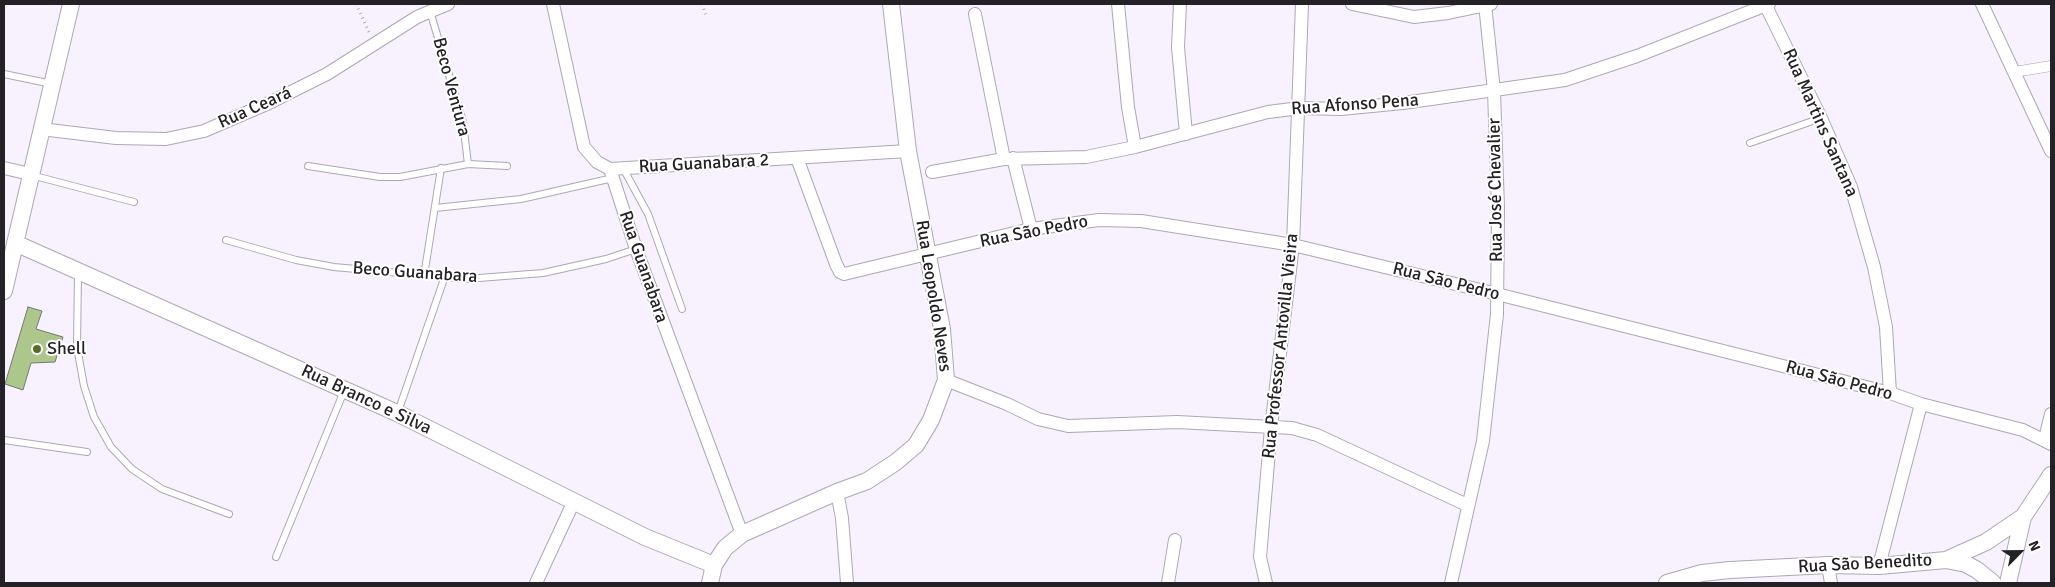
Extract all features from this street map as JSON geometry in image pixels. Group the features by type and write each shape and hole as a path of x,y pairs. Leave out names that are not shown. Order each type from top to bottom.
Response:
{"street":[{"path":"4,291 71,4"},
{"name":"Rua Ceará","path":"41,129 116,138 166,139 204,131 269,103 327,74 429,7 448,4"},
{"path":"553,4 584,148 597,162 615,172"},
{"name":"Rua Leopoldo Neves","path":"710,583 714,564 725,548 742,534 837,492 867,481 896,462 916,445 931,420 946,380 942,329 926,255 908,151 891,4"},
{"path":"1118,4 1128,107 1135,147"},
{"path":"1180,4 1178,47 1186,134"},
{"name":"Rua Professor Antovilla Vieira","path":"1266,583 1260,557 1271,428 1293,245 1300,108 1302,4"},
{"path":"1352,4 1414,17 1448,13 1487,4"},
{"name":"Rua José Chevalier","path":"1452,583 1467,506 1483,441 1497,314 1498,208 1494,91 1487,4"},
{"name":"Rua Afonso Pena","path":"932,172 1008,159 1086,157 1135,147 1268,112 1300,108 1341,109 1403,104 1566,80 1637,56 1766,4"},
{"name":"Rua Martins Santana","path":"1766,4 1821,118 1851,187 1874,267 1886,327 1890,393"},
{"path":"1982,4 2051,152"},
{"path":"975,14 1008,159 1031,229"},
{"path":"2014,72 2051,66"},
{"name":"Rua Guanabara 2","path":"615,172 908,151"},
{"name":"Rua São Pedro","path":"798,158 836,264 840,272 848,274 1031,229 1099,220 1141,221 1293,245 1497,294 1890,393 1921,404 2023,430 2048,441"},
{"path":"4,168 30,174"},
{"name":"Rua Guanabara","path":"615,172 636,249 742,534"},
{"name":"Rua Branco e Silva","path":"15,243 397,413 645,537 714,564"},
{"path":"946,380 1051,423 1068,426 1177,422 1292,428 1317,435 1467,506"},
{"path":"1879,566 1921,404"},
{"path":"2048,441 2051,414"},
{"name":"Rua São Benedito","path":"2008,583 2023,517 2051,475"},
{"path":"837,492 842,518 847,583"},
{"path":"536,583 574,501"},
{"name":"Rua São Benedito","path":"1668,583 1828,566 1879,566 1946,560 1986,542 2023,517"},
{"path":"1168,583 1175,540"},
{"path":"1946,560 1966,564 1993,583"},
{"path":"1828,566 1831,583"}],"lane":[{"name":"Beco Ventura","path":"429,7 463,122 468,164"},
{"path":"4,74 52,84"},
{"path":"1750,143 1821,118"},
{"path":"308,166 380,177 400,177 468,164 507,166"},
{"path":"424,276 441,168"},
{"path":"615,172 648,214 682,309"},
{"name":"Rua Guanabara 2","path":"435,208 520,199 615,172"},
{"path":"30,174 134,202"},
{"name":"Beco Guanabara","path":"226,240 296,260 334,268 444,279 543,273 606,259 636,249"},
{"path":"78,272 77,347 84,386 94,417 111,447 132,469 162,489 229,514"},
{"path":"397,413 444,279"},
{"path":"276,558 344,390"},
{"path":"4,440 87,452"}],"path":[{"path":"356,4 374,44"},
{"path":"702,4 707,18"}],"building":[{"name":"Shell","path":"28,307 42,311 36,329 63,337 55,362 31,363 23,390 5,384"}],"place":[{"name":"Shell","path":"37,349"}]}
